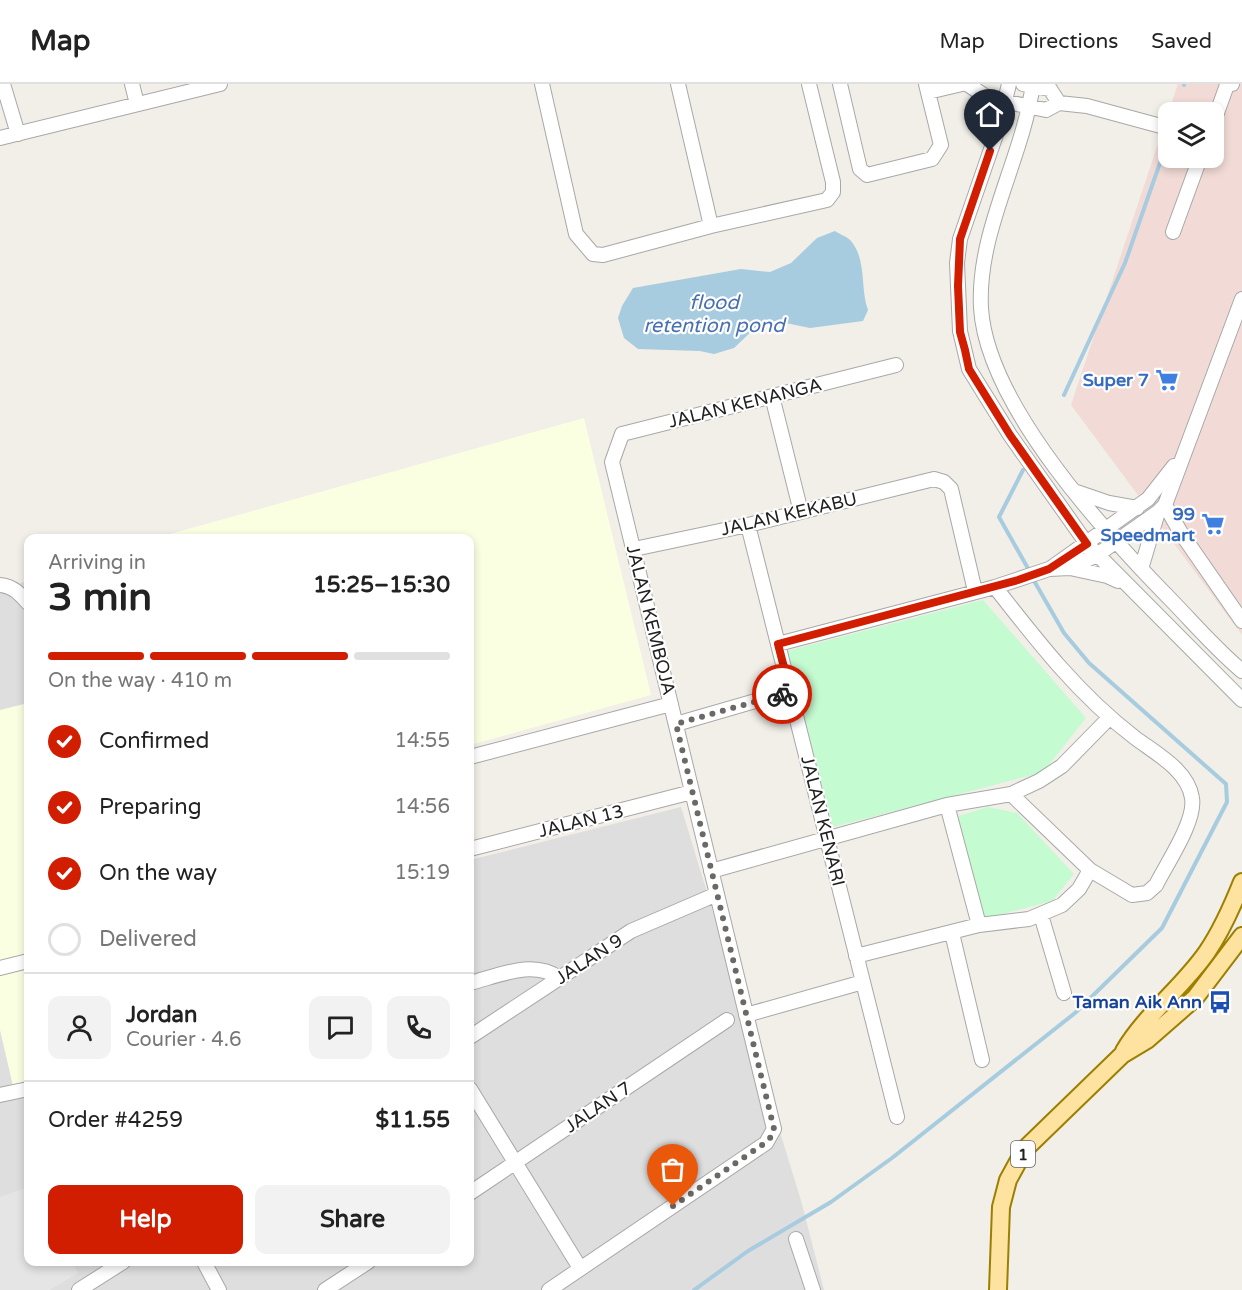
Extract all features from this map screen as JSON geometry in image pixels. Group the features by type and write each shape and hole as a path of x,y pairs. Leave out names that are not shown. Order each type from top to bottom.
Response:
{"main road":[{"name":"1","path":"1122,1055 1136,1031 1206,954 1228,918 1242,882"},
{"name":"1","path":"998,1290 1001,1207 1008,1180 1025,1149 1122,1055 1147,1040 1195,998 1242,936"}],"street":[{"path":"3,84 18,134"},
{"path":"132,84 137,104"},
{"path":"0,138 220,84"},
{"path":"543,84 576,234 593,254 615,253 711,226 827,200 833,192 833,182 809,84"},
{"path":"678,84 711,226"},
{"path":"840,84 860,169 867,175 932,159 938,153 941,145 927,88 962,84"},
{"path":"967,84 988,98 1046,110"},
{"path":"1009,84 998,129 960,239 957,263 960,332 969,369 1010,435 1087,544 1125,585 1242,700"},
{"path":"1221,102 1227,85 1232,84"},
{"path":"1158,125 1087,106 1059,102 1037,85 987,240 981,308 988,349 1000,379 1057,469 1116,543 1242,671"},
{"path":"988,98 998,129"},
{"path":"1024,131 1046,110 1059,102"},
{"path":"1173,232 1196,168"},
{"path":"1141,569 1161,508 1242,299"},
{"name":"JALAN KENANGA","path":"612,462 622,434 896,365"},
{"path":"772,396 801,512"},
{"path":"778,644 995,587 1045,570 1087,544 1149,499 1182,457"},
{"name":"JALAN KEMBOJA","path":"580,1268 765,1143 772,1136 774,1129 612,462"},
{"name":"JALAN KEKABU","path":"634,549 748,525 934,479 944,482 951,489 975,591"},
{"path":"1076,491 1109,503 1137,508"},
{"path":"1161,508 1242,621"},
{"path":"1070,568 1116,543 1161,508"},
{"name":"JALAN KENARI","path":"748,525 897,1117"},
{"path":"1150,539 1166,529 1177,528 1181,533"},
{"path":"1045,570 1070,568 1107,576 1125,585"},
{"path":"0,585 13,589 24,599"},
{"path":"995,587 1065,674 1109,718 1181,773 1192,796 1193,811 1156,885 1147,893 1132,895 1090,870 1011,794"},
{"path":"676,724 790,691"},
{"path":"474,756 671,704"},
{"path":"711,871 947,805 1011,794 1039,781 1062,766 1109,718"},
{"name":"JALAN 13","path":"474,848 692,792"},
{"path":"947,805 979,925"},
{"path":"856,956 979,925 1029,920 1062,905 1079,889 1090,870"},
{"name":"JALAN 9","path":"474,1034 631,931 717,894"},
{"path":"1041,915 1064,993"},
{"path":"952,933 981,1060"},
{"path":"0,968 24,962"},
{"path":"474,982 524,970 541,969 559,978"},
{"path":"746,1015 863,982"},
{"name":"JALAN 7","path":"474,1190 727,1020"},
{"path":"0,1095 24,1090"},
{"path":"474,1096 580,1268 549,1290"},
{"path":"796,1239 813,1290"},
{"path":"79,1290 117,1266"},
{"path":"206,1266 219,1290"},
{"path":"326,1290 362,1266"}],"shaded area":[{"path":"1178,84 1242,84 1242,635 1071,405 1158,144 1158,168 1224,168 1224,102 1172,102"},
{"path":"584,418 651,695 474,744 474,534 170,534"},
{"path":"24,582 24,1266 474,1266 474,859 681,807 802,1204 824,1290 0,1290 0,589"},
{"path":"24,704 24,956 0,962 0,710"},
{"path":"24,969 24,1083 13,1086 0,1030 0,975"},
{"path":"24,1188 24,1266 74,1266 78,1273 50,1290 0,1290 0,1197"}],"green space":[{"path":"983,600 1086,718 1048,766 1036,774 833,827 787,651"},
{"path":"988,807 1017,813 1074,874 1052,901 983,919 955,817"}],"water":[{"name":"flood retention pond","path":"835,231 851,241 859,257 868,310 863,321 810,328 776,321 757,326 734,348 714,354 700,351 638,349 624,338 618,318 633,288 741,269 770,272 791,263 817,238"}],"waterway":[{"path":"1064,395 1125,263 1158,168"},
{"path":"1023,470 999,517 1030,572"},
{"path":"694,1290 748,1251 831,1202 892,1158 1075,1013 1162,928 1227,802 1226,784 1089,663 1064,633 1033,579"}],"way so far":[{"path":"673,1206 765,1143 772,1136 774,1129 676,724 782,694"}],"place":[{"name":"Super 7","path":"1167,380"},
{"name":"99 Speedmart","path":"1213,524"},
{"name":"Taman Aik Ann","path":"1220,1002"}],"route":[{"path":"782,694 790,691 778,644 1018,580 1049,569 1087,544 1010,435 969,369 960,332 957,263 960,239 990,151"}]}
